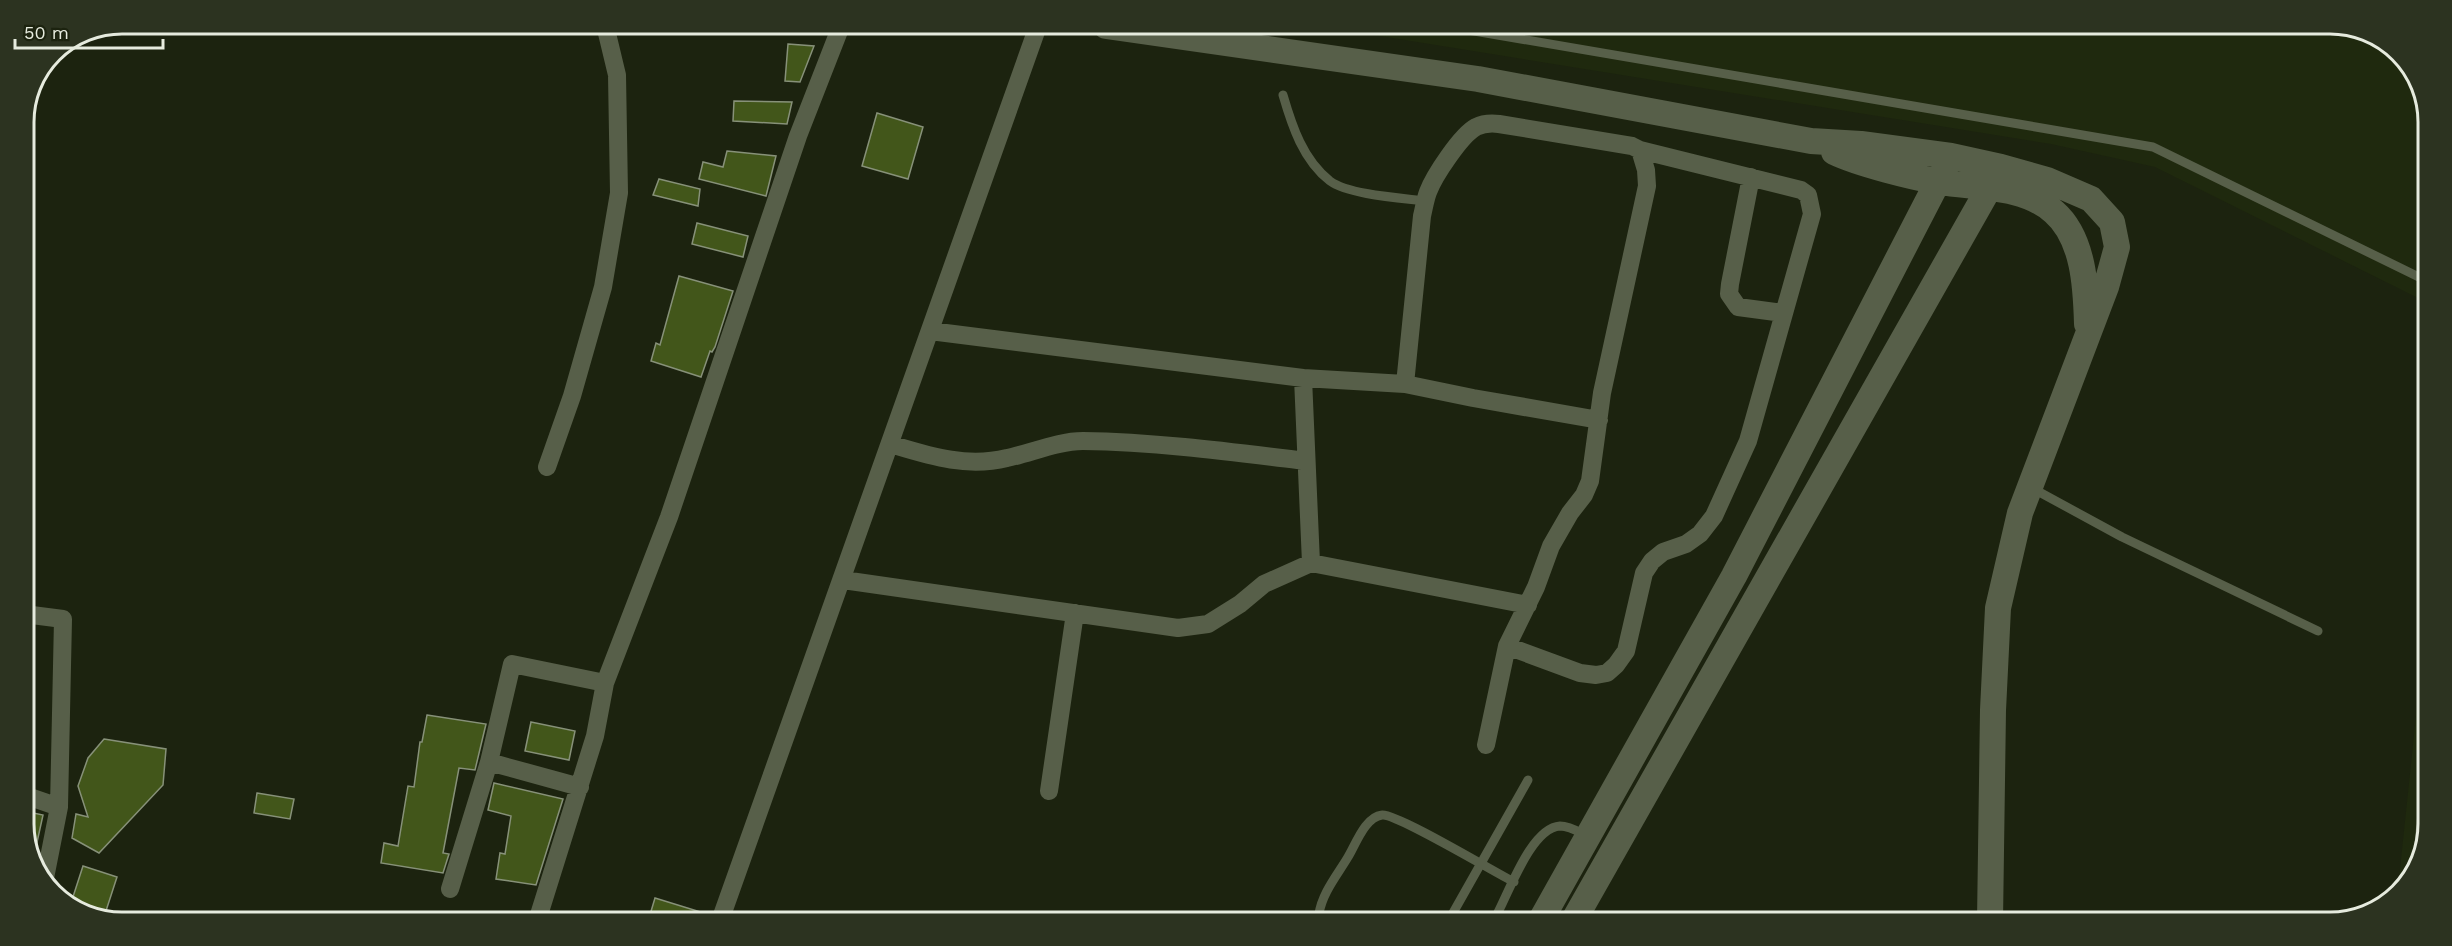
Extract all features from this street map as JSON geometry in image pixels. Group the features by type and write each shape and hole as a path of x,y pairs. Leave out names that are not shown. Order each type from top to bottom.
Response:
{"street":[{"path":"547,467 572,396 603,287 619,193 617,75 607,34"},
{"path":"540,912 595,736 605,683 669,517 798,136 838,34"},
{"path":"723,912 1035,34"},
{"path":"1162,34 1479,79 1811,141 1861,144 1951,156 1995,178 2017,193 2040,201 2056,213 2068,231 2079,256 2086,281 2087,336"},
{"path":"1406,384 1422,216 1428,191 1468,133 1487,123 1621,144 1801,190 1808,195 1812,204 1812,214 1748,441 1714,516 1700,534 1686,544 1664,552 1652,561 1644,573 1626,651 1616,665 1607,672 1596,675 1580,673 1507,646"},
{"path":"1811,141 1843,156 1938,182 1995,178 2047,180 2091,199 2112,222 2117,247 2106,287 2020,513 1998,608 1993,710 1990,912"},
{"path":"1486,745 1507,646 1528,605 1551,546 1570,513 1584,495 1590,481 1602,393 1647,186 1646,170 1640,150"},
{"path":"1545,912 1734,576 1951,156"},
{"path":"1751,177 1729,294 1738,307 1783,314"},
{"path":"1579,912 1995,178"},
{"path":"930,331 1303,378 1406,384 1473,399 1599,420"},
{"path":"1303,378 1311,563"},
{"path":"890,444 938,459 973,464 1080,441 1211,450 1306,461"},
{"path":"843,580 1178,628 1208,624 1240,604 1264,584 1311,563 1528,605"},
{"path":"1049,791 1075,613"},
{"path":"35,615 63,619 59,807 47,869"},
{"path":"450,889 489,762 512,664 605,683"},
{"path":"489,762 580,787"},
{"path":"35,799 59,807"}],"lane":[{"path":"1492,34 2153,147 2417,276"},
{"path":"1283,95 1294,130 1310,160 1331,182 1370,195 1426,201"},
{"path":"2030,487 2122,537 2318,631"},
{"path":"1454,912 1528,780"},
{"path":"1320,912 1324,898 1369,823 1382,815 1390,815 1410,824 1514,882"},
{"path":"1498,912 1533,844 1544,833 1558,826 1567,826 1588,836"}],"shaded area":[{"path":"1367,34 2330,34 2347,36 2379,49 2392,60 2408,83 2416,105 2417,298 2155,167 2051,144"},
{"path":"2418,699 2417,835 2413,852 2399,877"}],"building":[{"path":"788,44 814,46 800,82 785,81"},
{"path":"734,101 792,102 787,124 733,121"},
{"path":"877,113 923,127 908,179 862,166"},
{"path":"727,151 776,156 766,196 699,179 703,162 723,167"},
{"path":"659,179 700,189 698,206 653,195"},
{"path":"697,223 748,236 743,257 692,244"},
{"path":"679,276 733,291 715,347 712,352 710,351 701,377 651,361 656,343 660,345"},
{"path":"427,715 486,724 475,770 459,768 443,853 449,854 443,873 381,863 384,843 398,846 408,786 414,787 420,742 422,742"},
{"path":"531,722 575,731 569,760 525,751"},
{"path":"104,739 166,749 163,785 99,853 72,838 76,814 88,817 78,786 88,758"},
{"path":"494,783 563,799 536,885 496,879 500,853 505,854 511,816 488,810"},
{"path":"257,793 294,799 290,819 254,813"},
{"path":"35,813 43,815 37,843"},
{"path":"83,866 117,877 106,910 94,907 73,896"},
{"path":"655,898 700,912 651,912"}]}
